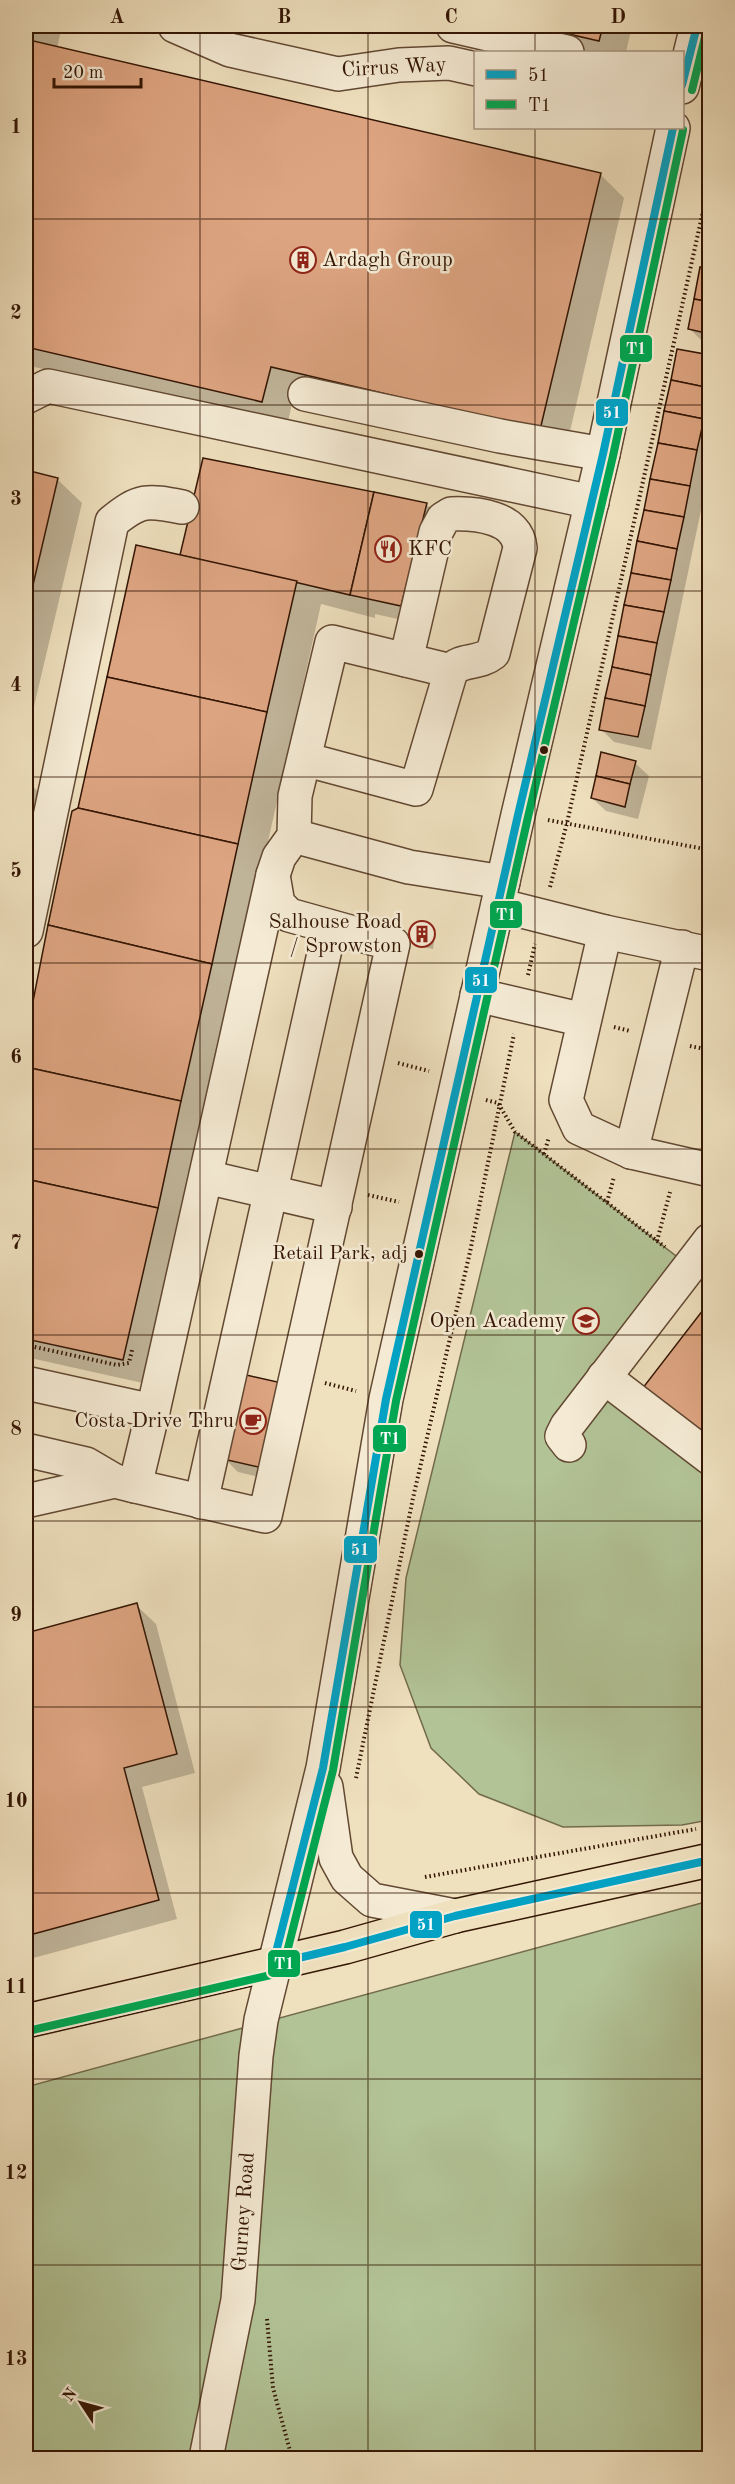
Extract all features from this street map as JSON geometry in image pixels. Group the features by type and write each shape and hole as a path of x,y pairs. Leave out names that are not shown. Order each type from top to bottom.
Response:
{"highway":[{"path":"26,2021 273,1965 455,1916 710,1860"}],"street":[{"name":"Cirrus Way","path":"175,26 230,50 338,74 399,65 449,63 474,69"},
{"path":"453,26 563,51"},
{"path":"690,84 697,26"},
{"path":"455,1916 372,1900 347,1878 336,1858 323,1768 386,1399 518,815 603,454 673,129"},
{"path":"26,397 48,386 592,502"},
{"path":"305,394 500,436 603,454"},
{"path":"26,931 112,522 132,505 154,501 182,507"},
{"path":"304,759 416,789 451,671 465,662 484,660 493,653 520,548 520,539 515,531 505,523 485,516 451,514 443,519 436,532 406,660"},
{"path":"125,1484 153,1411 273,875 279,857 294,836 295,796 332,642 451,671"},
{"path":"294,836 500,894 542,916 696,951 631,1152"},
{"path":"26,1450 86,1464 125,1484 265,1516 393,944 288,915 278,904 273,875"},
{"path":"201,1502 330,927"},
{"path":"605,932 566,1100 579,1128 631,1152 710,1170"},
{"path":"477,995 584,1020"},
{"path":"206,1177 335,1207"},
{"path":"569,1445 562,1436 567,1426 710,1240"},
{"path":"604,1377 710,1458"},
{"path":"26,1383 153,1411"},
{"path":"26,1501 125,1484"},
{"name":"Gurney Road","path":"206,2458 237,2300 256,2056 261,2020 323,1768"}],"path":[{"path":"542,916 567,823 710,180"},
{"path":"518,815 710,850"},
{"path":"355,1783 413,1498 470,1252 498,1103 515,1132 689,1266"},
{"path":"657,1241 678,1163"},
{"path":"26,1345 117,1365 129,1363 135,1341"},
{"path":"415,1877 698,1828"},
{"path":"237,2300 267,2309 273,2388 292,2458"}],"green space":[{"name":"Open Academy","path":"515,1132 689,1266 606,1392 709,1470 709,1820 682,1825 563,1827 479,1794 431,1748 400,1665 406,1578"},
{"path":"709,1901 709,2458 26,2458 26,2087"}],"building":[{"name":"Ardagh Group","path":"26,26 32,26 29,40 601,173 540,430 271,367 262,402 26,347"},
{"path":"534,26 603,26 599,41"},
{"path":"700,267 710,269 710,302 694,299"},
{"path":"694,299 710,302 710,334 688,329"},
{"path":"677,349 710,355 710,388 671,380"},
{"path":"671,380 710,388 704,419 664,411"},
{"path":"664,411 704,419 697,450 658,443"},
{"path":"658,443 697,450 690,486 650,479"},
{"path":"203,458 374,492 350,595 180,555"},
{"path":"26,470 58,478 26,615"},
{"path":"650,479 690,486 684,517 644,510"},
{"name":"KFC","path":"374,492 427,503 401,606 350,595"},
{"path":"644,510 684,517 677,549 637,541"},
{"path":"637,541 677,549 671,580 631,573"},
{"path":"136,545 297,581 267,712 107,677"},
{"path":"631,573 671,580 664,612 624,605"},
{"path":"624,605 664,612 657,643 618,636"},
{"path":"618,636 657,643 651,675 612,667"},
{"path":"612,667 651,675 645,706 605,698"},
{"path":"107,677 267,712 238,844 78,808"},
{"path":"605,698 645,706 638,737 599,730"},
{"path":"601,752 636,761 630,784 596,776"},
{"path":"596,776 630,784 625,807 591,798"},
{"path":"78,808 238,844 212,964 48,925 72,811"},
{"path":"48,925 212,964 181,1101 26,1067 26,1037"},
{"name":"Salhouse Road / Sprowston","path":"418,926 430,928 427,943 414,941"},
{"path":"26,1067 181,1101 158,1208 26,1179"},
{"path":"26,1179 158,1208 123,1360 26,1339"},
{"path":"703,1310 710,1315 710,1442 642,1389"},
{"name":"Costa Drive Thru","path":"242,1374 282,1383 263,1468 223,1459"},
{"path":"137,1603 177,1754 124,1768 159,1900 26,1936 26,1633"}],"transit line":[{"name":"51","path":"684,77 697,26"},
{"name":"T1","path":"692,90 707,29"},
{"name":"51","path":"673,129 603,454 518,815 386,1399 323,1768 273,1964 345,1947 455,1916 710,1860"},
{"name":"T1","path":"28,2031 275,1974 283,1968 333,1770 396,1401 528,817 613,456 683,130"}],"place":[{"name":"Ardagh Group","path":"303,260"},
{"name":"KFC","path":"388,549"},
{"name":"Salhouse Road / Sprowston","path":"422,934"},
{"name":"Retail Park, adj","path":"419,1254"},
{"name":"Open Academy","path":"586,1321"},
{"name":"Costa Drive Thru","path":"253,1421"}]}
